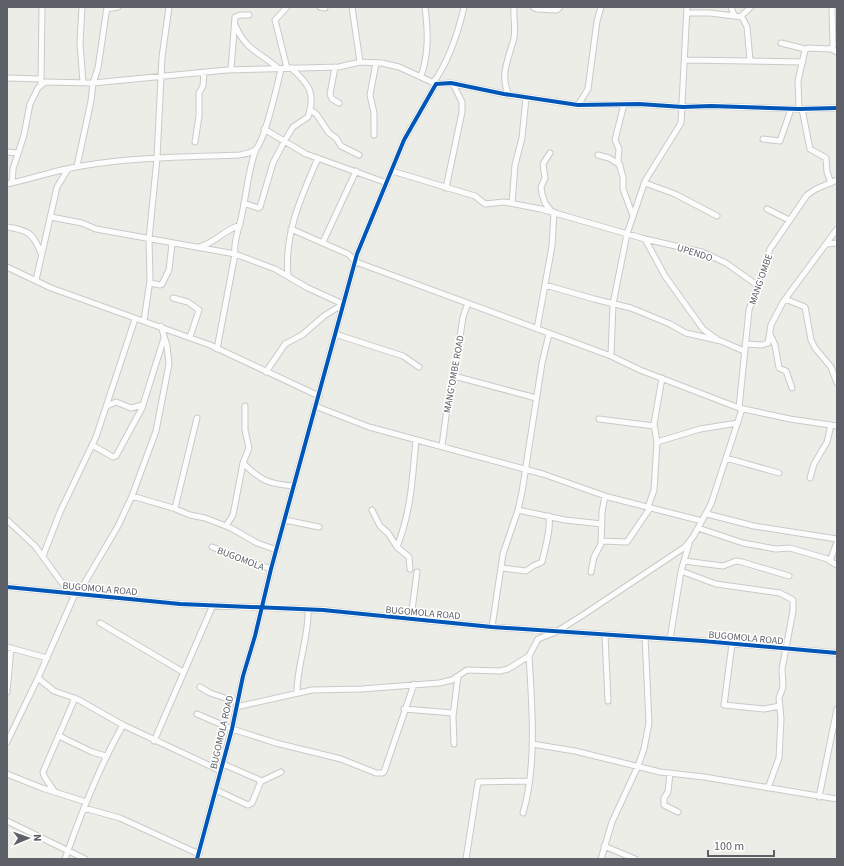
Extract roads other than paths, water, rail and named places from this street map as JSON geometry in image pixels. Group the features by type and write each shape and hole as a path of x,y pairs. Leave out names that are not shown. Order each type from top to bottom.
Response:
{"street":[{"path":"42,7 41,81 30,104 10,183 78,166 157,158 239,155 256,149"},
{"path":"82,7 80,43 83,83"},
{"path":"78,166 91,101 93,83 98,68 107,8 118,7"},
{"path":"144,321 150,282 149,239 157,158 162,57 169,7"},
{"path":"217,348 235,254 234,243 240,225 249,171 284,69 275,20 287,7"},
{"path":"352,7 360,62"},
{"path":"421,76 426,60 427,42 425,7"},
{"name":"BUGOMOLA ROAD","path":"198,856 232,729 243,676 271,569 343,304 356,262 412,124 434,84 455,39 464,7"},
{"path":"508,95 504,79 508,54 514,37 516,23 514,7"},
{"path":"533,7 537,9 557,10 560,7"},
{"path":"578,105 588,89 597,21 601,7"},
{"path":"611,356 613,304 627,234 644,183 679,129 683,107 687,7"},
{"path":"731,7 737,16 745,21 747,27 750,60"},
{"path":"687,13 737,16 751,7"},
{"path":"831,49 833,45 832,7"},
{"path":"231,70 234,24 237,16 249,15"},
{"path":"234,24 241,38 254,52 304,80 310,88 311,98 308,118 293,127 272,163 260,207 258,208 244,203"},
{"path":"781,43 805,50 808,48 831,49 837,52"},
{"path":"805,50 798,81 800,109 810,150 826,158 827,172 831,183"},
{"path":"685,60 803,62"},
{"path":"7,78 93,83 231,70 335,67 360,62 399,67 421,76 434,84 445,82 508,95 578,105 624,104 683,107 711,106 791,109 837,108"},
{"path":"374,135 374,113 370,95 376,63"},
{"path":"335,67 330,94 332,99 339,103"},
{"path":"195,142 200,116 199,93 202,86 204,72"},
{"path":"446,188 462,112 462,104 453,84"},
{"path":"512,203 515,165 522,138 526,98"},
{"path":"624,104 615,138 619,148 618,160 623,178 623,188 633,216"},
{"path":"310,109 317,115 329,133 336,138 341,146 359,155"},
{"path":"763,139 780,142 791,109"},
{"path":"264,129 300,150 318,158 387,183"},
{"path":"7,152 18,153"},
{"path":"537,330 552,246 553,212 542,198 541,190 545,178 543,164 550,153"},
{"path":"598,155 609,158 620,165"},
{"path":"288,275 291,229 318,158"},
{"path":"36,280 57,184 68,169"},
{"path":"323,242 356,171"},
{"name":"UPENDO","path":"392,171 475,196 485,204 501,202 512,203 553,212 645,239 702,252 726,263 757,285"},
{"name":"MANG'OMBE","path":"689,542 707,514 738,423 741,408 744,351 749,310 774,242 811,192 837,180"},
{"path":"644,183 675,194 716,216"},
{"path":"767,209 789,220"},
{"path":"51,217 82,223 96,229 172,244 235,254 288,275 308,288 343,304"},
{"path":"196,248 209,244 228,230 240,225"},
{"path":"7,227 19,229 33,235 41,253"},
{"path":"291,229 348,254 356,262 611,356 662,378 741,408 790,419 837,426"},
{"path":"745,344 762,345 768,343 774,319 786,299 837,229"},
{"path":"645,239 665,276 703,329 721,341 744,351"},
{"path":"827,244 837,243"},
{"path":"150,282 160,286 162,284 169,270 172,244"},
{"path":"7,267 51,288 135,319 161,326 217,348 319,396"},
{"path":"545,285 628,307 649,315 688,334 721,341"},
{"path":"173,298 188,302 199,310 190,337"},
{"path":"786,299 805,307 811,340 815,348 832,369 837,383"},
{"name":"MANG'OMBE ROAD","path":"442,446 446,408 454,376 463,317 468,303"},
{"path":"266,372 285,344 302,335 324,316 343,304"},
{"path":"43,556 63,507 92,445 107,406 135,319"},
{"path":"7,742 38,678 74,594 118,526 132,496 157,427 169,364 169,355 161,326"},
{"path":"770,333 776,345 779,368 786,371 792,388"},
{"path":"335,334 403,356 419,366"},
{"path":"492,626 503,554 518,510 536,398 549,334"},
{"path":"92,445 116,457 143,405 164,337"},
{"path":"454,376 536,398"},
{"path":"602,541 627,542 649,507 654,490 657,442 654,426 662,378"},
{"path":"107,406 116,402 131,408 143,405"},
{"path":"226,526 234,513 243,463 250,445 245,430 245,406"},
{"path":"315,406 359,424 564,481 605,496 702,521"},
{"path":"175,508 197,418"},
{"path":"599,419 654,426"},
{"path":"657,442 700,429 738,423"},
{"path":"810,478 814,464 827,442 831,425"},
{"path":"397,547 406,526 411,499 416,440"},
{"path":"726,458 779,473"},
{"path":"243,463 263,480 276,484 294,486"},
{"path":"132,496 175,508 190,515 205,518 226,526 257,543 277,550"},
{"path":"591,572 594,558 602,541 605,496"},
{"path":"372,510 380,526 388,532 397,547 410,557 410,569"},
{"path":"518,510 565,520 602,524"},
{"path":"707,514 781,531 837,541 831,560"},
{"path":"502,568 526,571 542,562 546,540 550,532 549,516"},
{"path":"7,520 35,546 74,594"},
{"path":"285,520 319,527"},
{"path":"698,528 743,543 776,549 790,548 831,560 831,563 837,565"},
{"path":"670,639 681,572 689,542"},
{"path":"523,813 529,781 532,744 529,656 536,641 556,632 664,563 685,547 689,542"},
{"name":"BUGOMOLA","path":"212,547 271,569"},
{"path":"684,561 723,566 736,561 789,576"},
{"path":"411,618 417,572"},
{"path":"681,572 716,584 755,588 780,593 790,597 794,603 782,669 783,689 780,696 781,719 779,758 768,788"},
{"name":"BUGOMOLA ROAD","path":"7,587 180,604 308,610 556,632 645,637 837,653"},
{"path":"154,741 213,605"},
{"path":"297,692 300,664 308,623 308,610"},
{"path":"100,622 184,672"},
{"path":"605,635 608,702"},
{"path":"601,859 604,846 621,801 638,766 644,748 649,723 645,637"},
{"path":"732,644 724,705 764,709 780,706"},
{"path":"7,692 9,648 46,658"},
{"path":"200,687 237,705 297,692 324,689 362,689 443,683 469,670 504,671 513,667 529,656"},
{"path":"454,744 453,713 458,676"},
{"path":"38,678 52,690 75,698 154,741 221,771"},
{"path":"197,714 232,729 276,743 341,759 382,774 384,772 404,709 414,684"},
{"path":"54,791 43,772 75,698"},
{"path":"404,709 453,713"},
{"path":"819,797 837,709"},
{"path":"65,859 86,802 106,756 123,725"},
{"path":"58,736 92,752 106,756"},
{"path":"532,744 575,751 670,773 704,777 837,799"},
{"path":"223,764 261,781 268,780 281,772"},
{"path":"670,773 668,792 664,798 664,805 678,812"},
{"path":"7,774 86,802"},
{"path":"216,790 248,805 252,803 261,781"},
{"path":"466,859 478,782 529,781"},
{"path":"84,808 120,818 198,856"},
{"path":"7,822 85,859"},
{"path":"604,846 635,859"}]}
